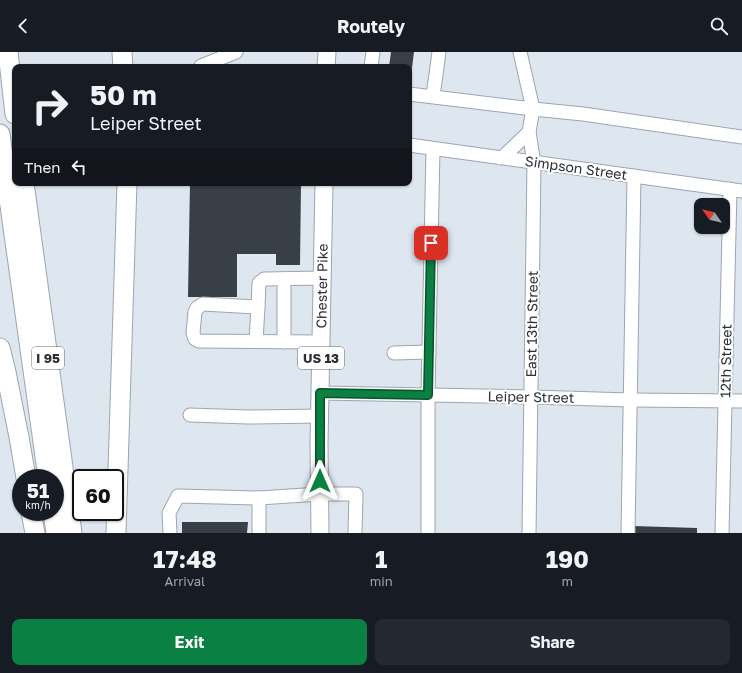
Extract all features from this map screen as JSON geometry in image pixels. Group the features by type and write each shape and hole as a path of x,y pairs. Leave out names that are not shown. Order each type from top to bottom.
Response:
{"highway":[{"path":"8,52 12,87"},
{"path":"122,52 123,64"},
{"name":"I 95","path":"0,134 47,469"},
{"name":"I 95","path":"24,186 72,533"},
{"path":"116,533 127,186"},
{"path":"0,348 24,469"},
{"path":"32,521 34,533"},
{"path":"54,521 56,533"}],"main road":[{"path":"326,64 327,52"},
{"name":"Chester Pike","path":"320,533 320,393 324,186"}],"street":[{"path":"206,64 236,52"},
{"path":"371,64 373,52"},
{"path":"432,96 440,52"},
{"path":"520,52 533,109"},
{"path":"412,94 583,114 742,137"},
{"name":"East 13th Street","path":"529,533 534,163 529,132 533,109"},
{"path":"500,158 529,132"},
{"name":"Simpson Street","path":"412,146 736,190"},
{"path":"428,533 428,395 433,149"},
{"path":"628,533 634,176"},
{"name":"12th Street","path":"722,533 725,400 736,190"},
{"path":"256,341 259,283 264,279 322,278"},
{"path":"284,279 284,342"},
{"path":"258,307 202,304 195,312 193,333 199,341 321,342"},
{"path":"394,353 430,352"},
{"name":"Leiper Street","path":"320,393 742,401"},
{"path":"190,415 248,417 320,416"},
{"path":"170,533 169,513 178,496 259,498 320,494 356,494 355,533"},
{"path":"259,498 259,533"}],"building":[{"path":"391,52 414,52 412,68 412,64 389,64"},
{"path":"190,186 301,186 300,265 276,265 276,254 237,254 237,297 188,297"},
{"path":"182,522 248,522 247,533 182,533"},
{"path":"633,526 697,528 697,533 632,533"}],"route":[{"path":"320,481 320,393 428,395 431,243"}]}
